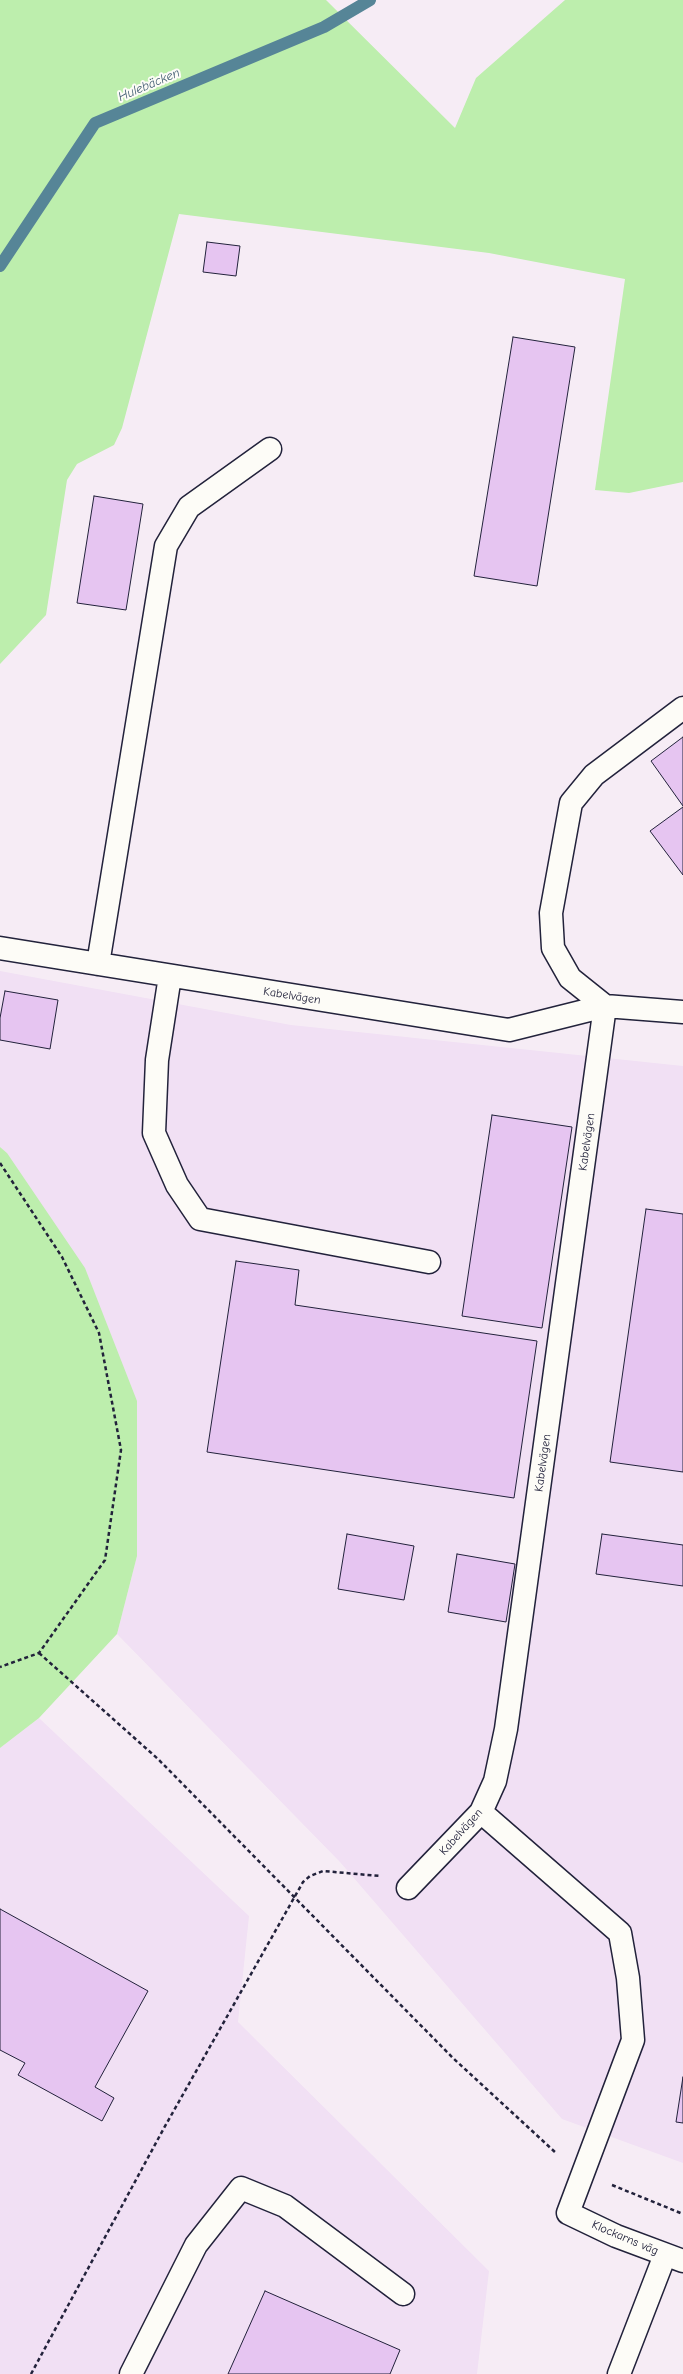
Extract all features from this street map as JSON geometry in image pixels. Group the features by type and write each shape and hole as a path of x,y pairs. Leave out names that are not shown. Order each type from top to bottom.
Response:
{"street":[{"path":"98,964 108,913 166,546 190,507 270,449"},
{"path":"606,1006 570,978 554,948 552,913 571,803 594,775 683,708"},
{"name":"Kabelvägen","path":"0,948 509,1030 606,1006 683,1012"},
{"path":"170,976 158,1060 154,1133 177,1185 200,1218 429,1262"},
{"name":"Kabelvägen","path":"408,1888 481,1812 495,1781 506,1729 606,1006"},
{"path":"481,1812 620,1933 628,1978 633,2040 583,2172"},
{"name":"Klockarns väg","path":"583,2172 568,2213 616,2236 674,2258"},
{"path":"131,2374 196,2245 241,2188 285,2206 403,2294"},
{"path":"619,2374 674,2258"}],"path":[{"path":"0,1163 62,1257 99,1333 121,1450 105,1560 39,1653 0,1667"},
{"path":"39,1653 158,1759 295,1899 378,1980 453,2058 562,2159 583,2172 683,2214"},
{"path":"31,2374 164,2128 295,1899 303,1882 310,1876 323,1871 381,1876 408,1888"}],"shaded area":[{"path":"0,971 291,1025 683,1066 683,2163 562,2119 340,1862 117,1634 137,1556 7,1153 0,1147"},
{"path":"39,1718 249,1916 238,2022 489,2271 477,2374 0,2374 0,1748"}],"green space":[{"path":"0,0 326,0 455,128 476,78 565,0 683,0 683,482 629,493 595,490 625,279 489,253 179,214 122,428 114,445 77,464 67,480 46,615 0,664"},
{"path":"0,1147 7,1153 85,1268 137,1401 137,1556 117,1634 39,1718 0,1748"}],"building":[{"path":"207,242 240,246 236,276 203,272"},
{"path":"513,337 575,347 537,586 474,576"},
{"path":"94,496 143,504 126,610 77,603"},
{"path":"683,737 683,806 651,761"},
{"path":"683,807 683,875 650,831"},
{"path":"5,991 58,1000 50,1049 0,1040 0,1018"},
{"path":"492,1115 572,1127 542,1328 462,1316"},
{"path":"646,1209 683,1214 683,1472 610,1462"},
{"path":"236,1261 299,1270 295,1305 537,1341 514,1498 207,1452"},
{"path":"347,1534 414,1546 404,1600 338,1589"},
{"path":"602,1534 683,1545 683,1586 596,1574"},
{"path":"457,1554 515,1564 506,1622 448,1612"},
{"path":"0,1909 148,1991 95,2087 114,2098 102,2121 18,2075 25,2063 0,2050"},
{"path":"683,2077 683,2123 676,2122"},
{"path":"265,2291 400,2350 390,2374 228,2374"}],"waterway":[{"name":"Hulebäcken","path":"0,266 95,123 324,27 370,0"}]}
